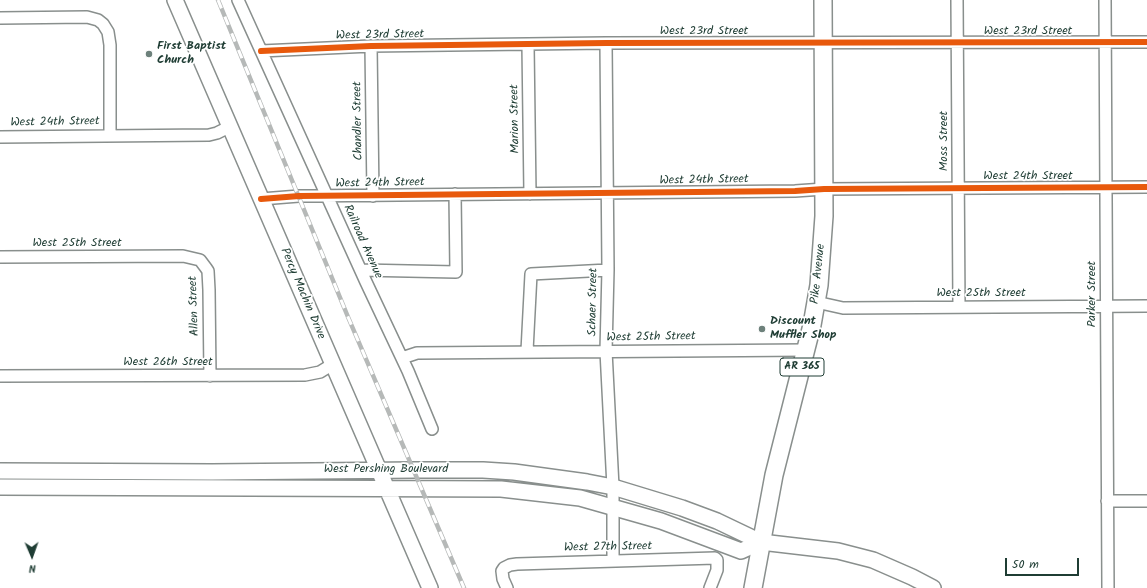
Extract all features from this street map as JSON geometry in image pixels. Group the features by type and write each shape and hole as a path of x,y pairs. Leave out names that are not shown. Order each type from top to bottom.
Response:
{"main road":[{"name":"Percy Machin Drive","path":"175,0 229,127 380,470 407,538 430,588"},
{"name":"Pike Avenue","path":"761,542 774,475 812,325 822,251 824,189 823,0"},
{"name":"West Pershing Boulevard","path":"0,471 212,472 476,470 514,472 613,487 682,508 717,521 761,542 855,554 885,565 922,585 933,588"},
{"name":"West Pershing Boulevard","path":"0,487 500,489 580,498 662,521 741,551 761,542"},
{"name":"AR 365","path":"753,588 761,542"}],"street":[{"name":"Railroad Avenue","path":"238,0 326,196 402,358 432,429"},
{"name":"Moss Street","path":"957,0 959,307"},
{"name":"Parker Street","path":"1105,0 1108,588"},
{"path":"0,18 88,17 98,20 103,24 108,32 110,45 110,136"},
{"name":"West 23rd Street","path":"261,51 371,46 606,43 823,44 1147,42"},
{"name":"Schaer Street","path":"606,43 608,270 606,351 613,487 613,561"},
{"name":"Marion Street","path":"528,45 530,194"},
{"name":"Chandler Street","path":"371,46 373,196"},
{"name":"West 24th Street","path":"0,137 209,135 229,127"},
{"name":"West 24th Street","path":"261,199 299,196 795,191 824,189 1147,187"},
{"path":"361,270 456,272 455,194"},
{"name":"West 25th Street","path":"0,257 154,256"},
{"name":"Allen Street","path":"154,256 188,256 200,260 206,268 209,290 210,376"},
{"path":"527,351 531,274 608,270"},
{"name":"West 25th Street","path":"816,302 843,308 1147,306"},
{"name":"West 25th Street","path":"402,358 409,354 417,353 806,350"},
{"name":"West 26th Street","path":"0,376 305,375 320,372 333,364"},
{"path":"1107,501 1147,501"},
{"name":"West 27th Street","path":"507,588 503,579 502,571 510,565 715,558 717,560 717,570 710,588"}],"railway":[{"path":"218,0 348,317 464,588"}],"cycle path":[{"path":"261,51 371,46 606,43 1147,42"},
{"path":"261,199 299,196 795,191 824,189 1147,187"}],"place":[{"name":"First Baptist Church","path":"149,54"},
{"name":"Discount Muffler Shop","path":"762,329"}]}
